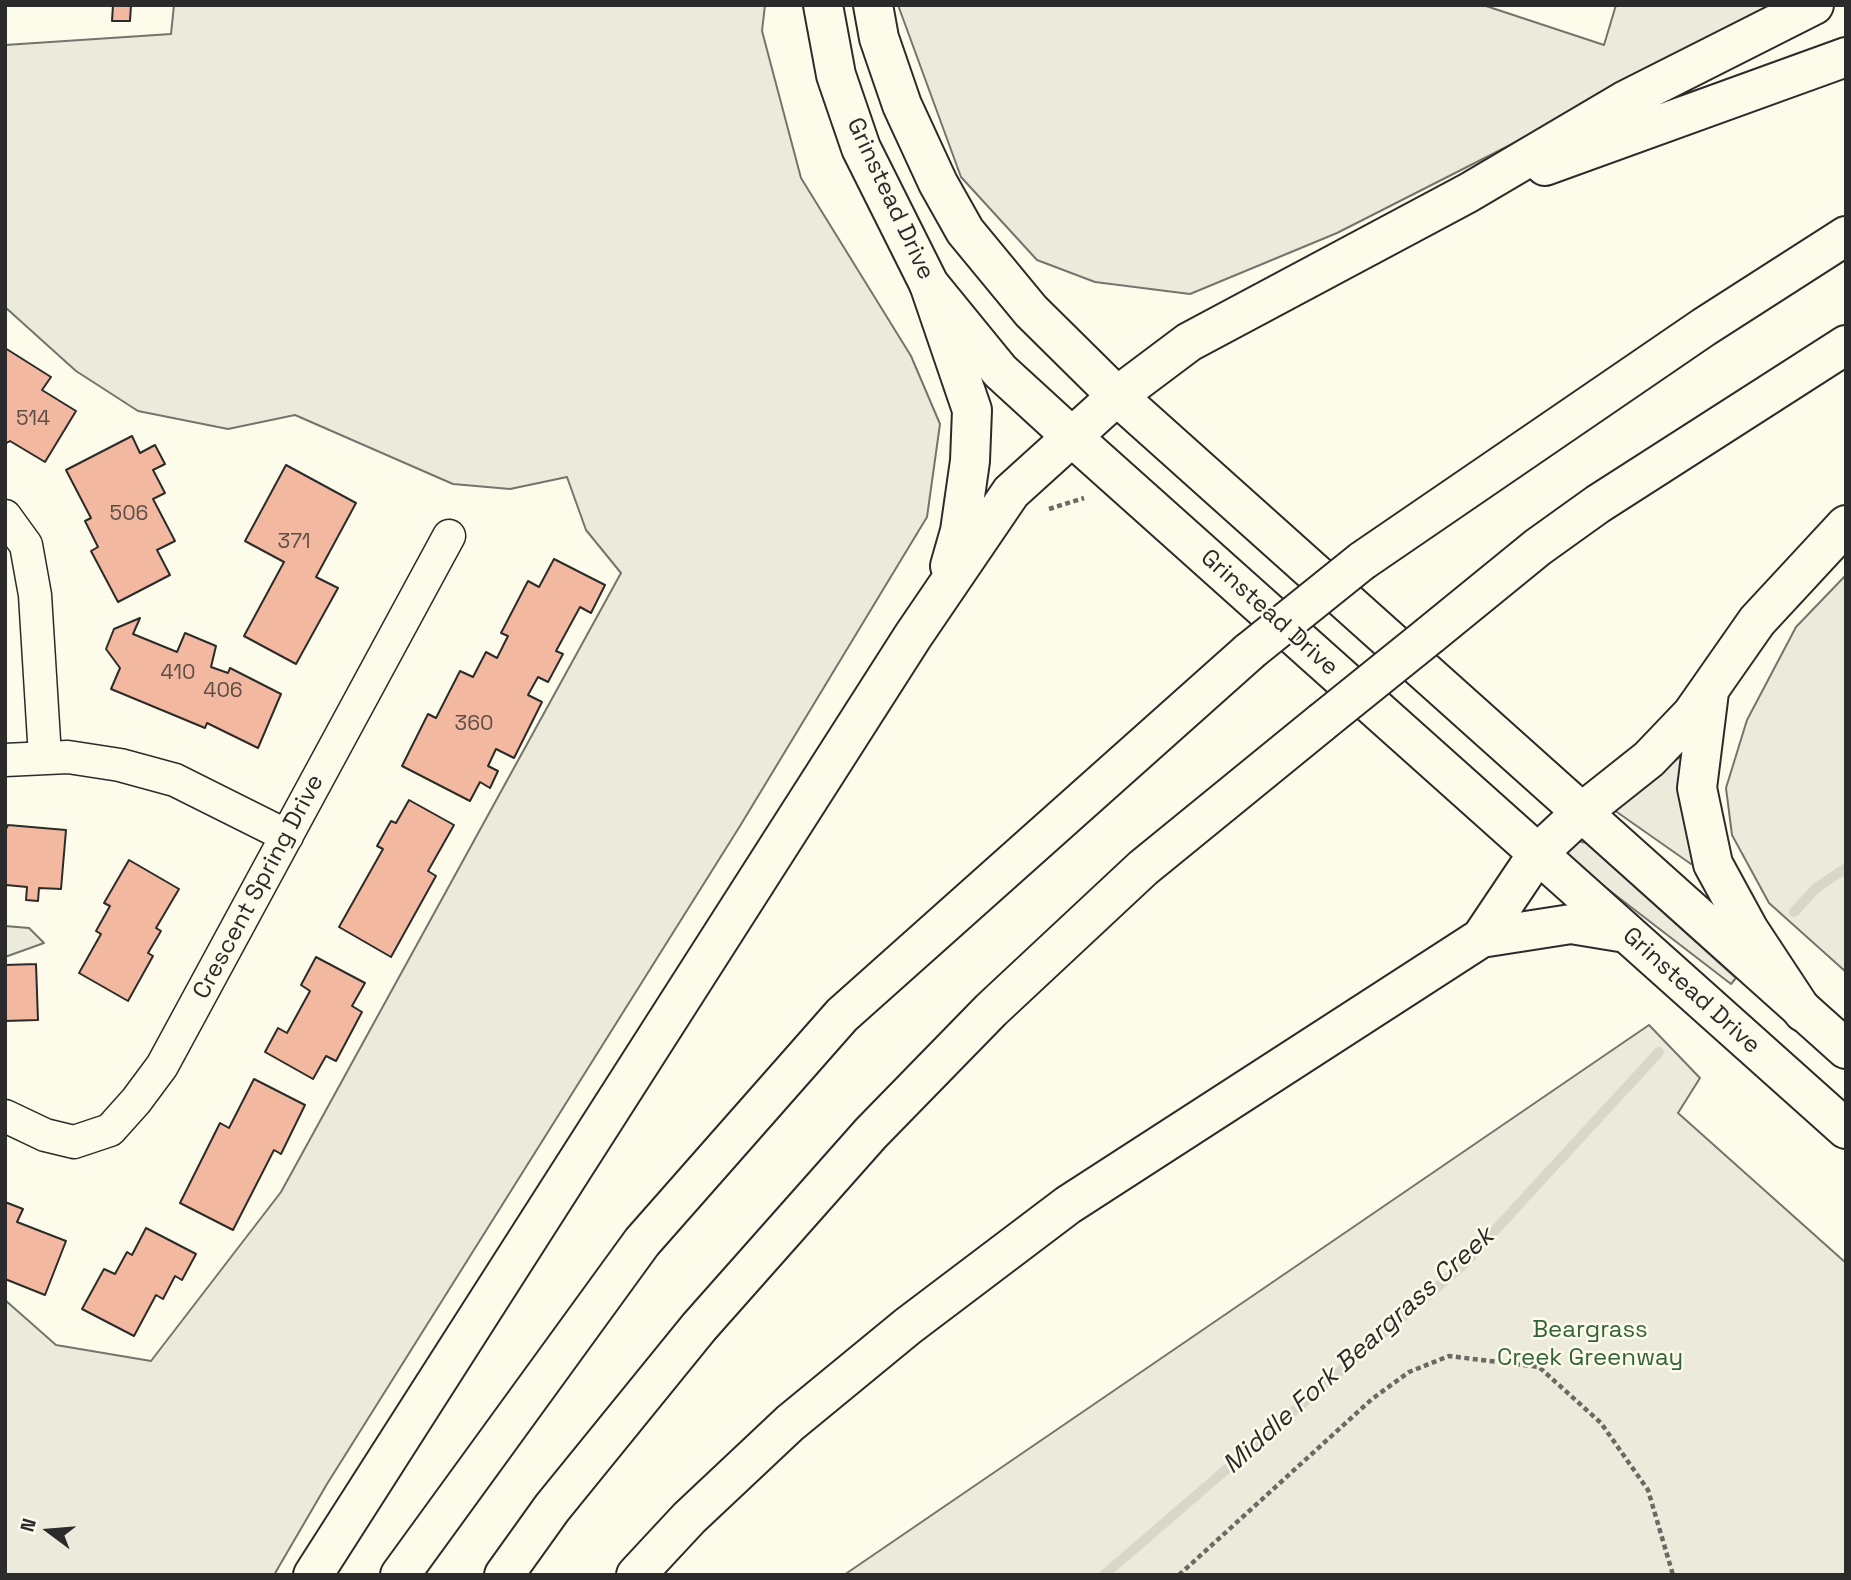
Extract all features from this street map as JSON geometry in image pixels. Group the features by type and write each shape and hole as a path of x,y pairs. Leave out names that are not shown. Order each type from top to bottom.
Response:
{"main road":[{"name":"Grinstead Drive","path":"823,5 836,75 861,148 929,284 1000,371 1846,1129"},
{"name":"Grinstead Drive","path":"873,5 879,38 902,105 938,183 965,231 1031,311 1117,396 1846,1049"},
{"path":"313,1575 942,593 1011,492 1117,396 1189,342 1468,193 1624,101 1814,5"},
{"path":"1468,193 1846,57"},
{"path":"400,1575 642,1242 842,1016 1250,650 1362,561 1704,327 1846,236"},
{"path":"929,284 972,410 970,461 960,531 942,593"},
{"path":"504,1575 552,1508 699,1326 871,1133 991,1010 1143,868 1538,547 1598,504 1846,345"},
{"path":"1481,939 1538,853 1581,813 1648,759 1692,715 1757,621 1846,525"},
{"path":"1709,692 1697,788 1713,864 1749,930 1804,1012"},
{"path":"636,1575 689,1518 790,1423 908,1326 1068,1205 1481,939 1571,924 1626,933"}],"street":[{"path":"5,516 26,545 35,595 45,757"},
{"name":"Crescent Spring Drive","path":"5,1116 45,1135 74,1142 110,1130 162,1066 449,536"},
{"path":"5,760 68,757 120,765 175,780 287,836"}],"path":[{"path":"1180,1575 1372,1399 1409,1372 1449,1356 1539,1367 1601,1423 1648,1490 1673,1575"}],"green space":[{"path":"174,5 765,5 762,31 801,178 911,356 940,424 927,517 740,826 327,1484 274,1575 5,1575 5,1300 56,1345 151,1361 281,1192 621,573 586,530 567,477 510,489 453,484 295,415 228,429 138,411 76,371 5,307 5,45 171,34"},
{"path":"898,5 1483,5 1604,45 1616,5 1778,5 1648,75 1337,233 1190,294 1095,282 1037,260 961,177"},
{"path":"1846,575 1846,972 1769,903 1732,835 1726,788 1747,720 1796,627"},
{"path":"1681,756 1695,864 1691,864 1614,810"},
{"path":"1573,840 1586,843 1736,978 1731,984 1566,857 1567,845"},
{"path":"5,926 29,928 44,943 5,957"},
{"name":"Beargrass Creek Greenway","path":"1649,1025 1700,1078 1678,1113 1846,1263 1846,1575 844,1575"}],"building":[{"path":"113,5 131,5 130,21 112,21"},
{"path":"5,348 51,377 42,390 76,411 45,462 10,441 5,444"},
{"path":"132,436 140,453 155,445 165,464 153,470 165,493 153,499 175,541 157,550 170,575 118,602 91,551 98,547 85,521 91,518 66,470"},
{"path":"286,465 356,503 316,577 338,588 296,664 244,636 284,562 245,541"},
{"path":"554,559 605,585 591,613 580,607 556,651 563,654 548,682 538,677 528,695 542,702 514,758 496,749 488,766 498,771 490,788 480,782 470,801 402,766 428,714 436,718 460,671 473,677 486,652 497,658 508,636 501,633 528,581 539,587"},
{"path":"140,618 133,634 177,652 185,633 216,646 211,667 228,673 230,668 281,694 258,748 207,723 205,728 111,689 120,668 106,649 114,629"},
{"path":"409,800 454,825 428,871 436,876 391,957 339,927 383,849 377,846 391,821 396,823"},
{"path":"8,825 66,830 61,889 39,888 38,901 26,900 27,887 6,885 5,897 5,831"},
{"path":"129,860 179,889 156,928 161,931 148,953 153,956 128,1001 79,973 101,934 96,931 110,906 104,903"},
{"path":"316,957 365,983 352,1006 362,1012 336,1061 326,1056 313,1079 265,1052 278,1028 287,1033 310,991 301,985"},
{"path":"36,964 38,1020 5,1021 5,965"},
{"path":"254,1079 305,1105 281,1154 274,1150 233,1230 180,1203 220,1123 229,1128"},
{"path":"5,1202 23,1209 17,1222 66,1241 45,1295 5,1279"},
{"path":"146,1228 196,1254 182,1280 175,1276 163,1299 156,1295 134,1336 82,1309 104,1269 115,1274 127,1252 132,1255"}],"waterway":[{"name":"Middle Fork Beargrass Creek","path":"1794,912 1816,888 1846,868"},
{"name":"Middle Fork Beargrass Creek","path":"1104,1575 1464,1264 1659,1052"}]}
